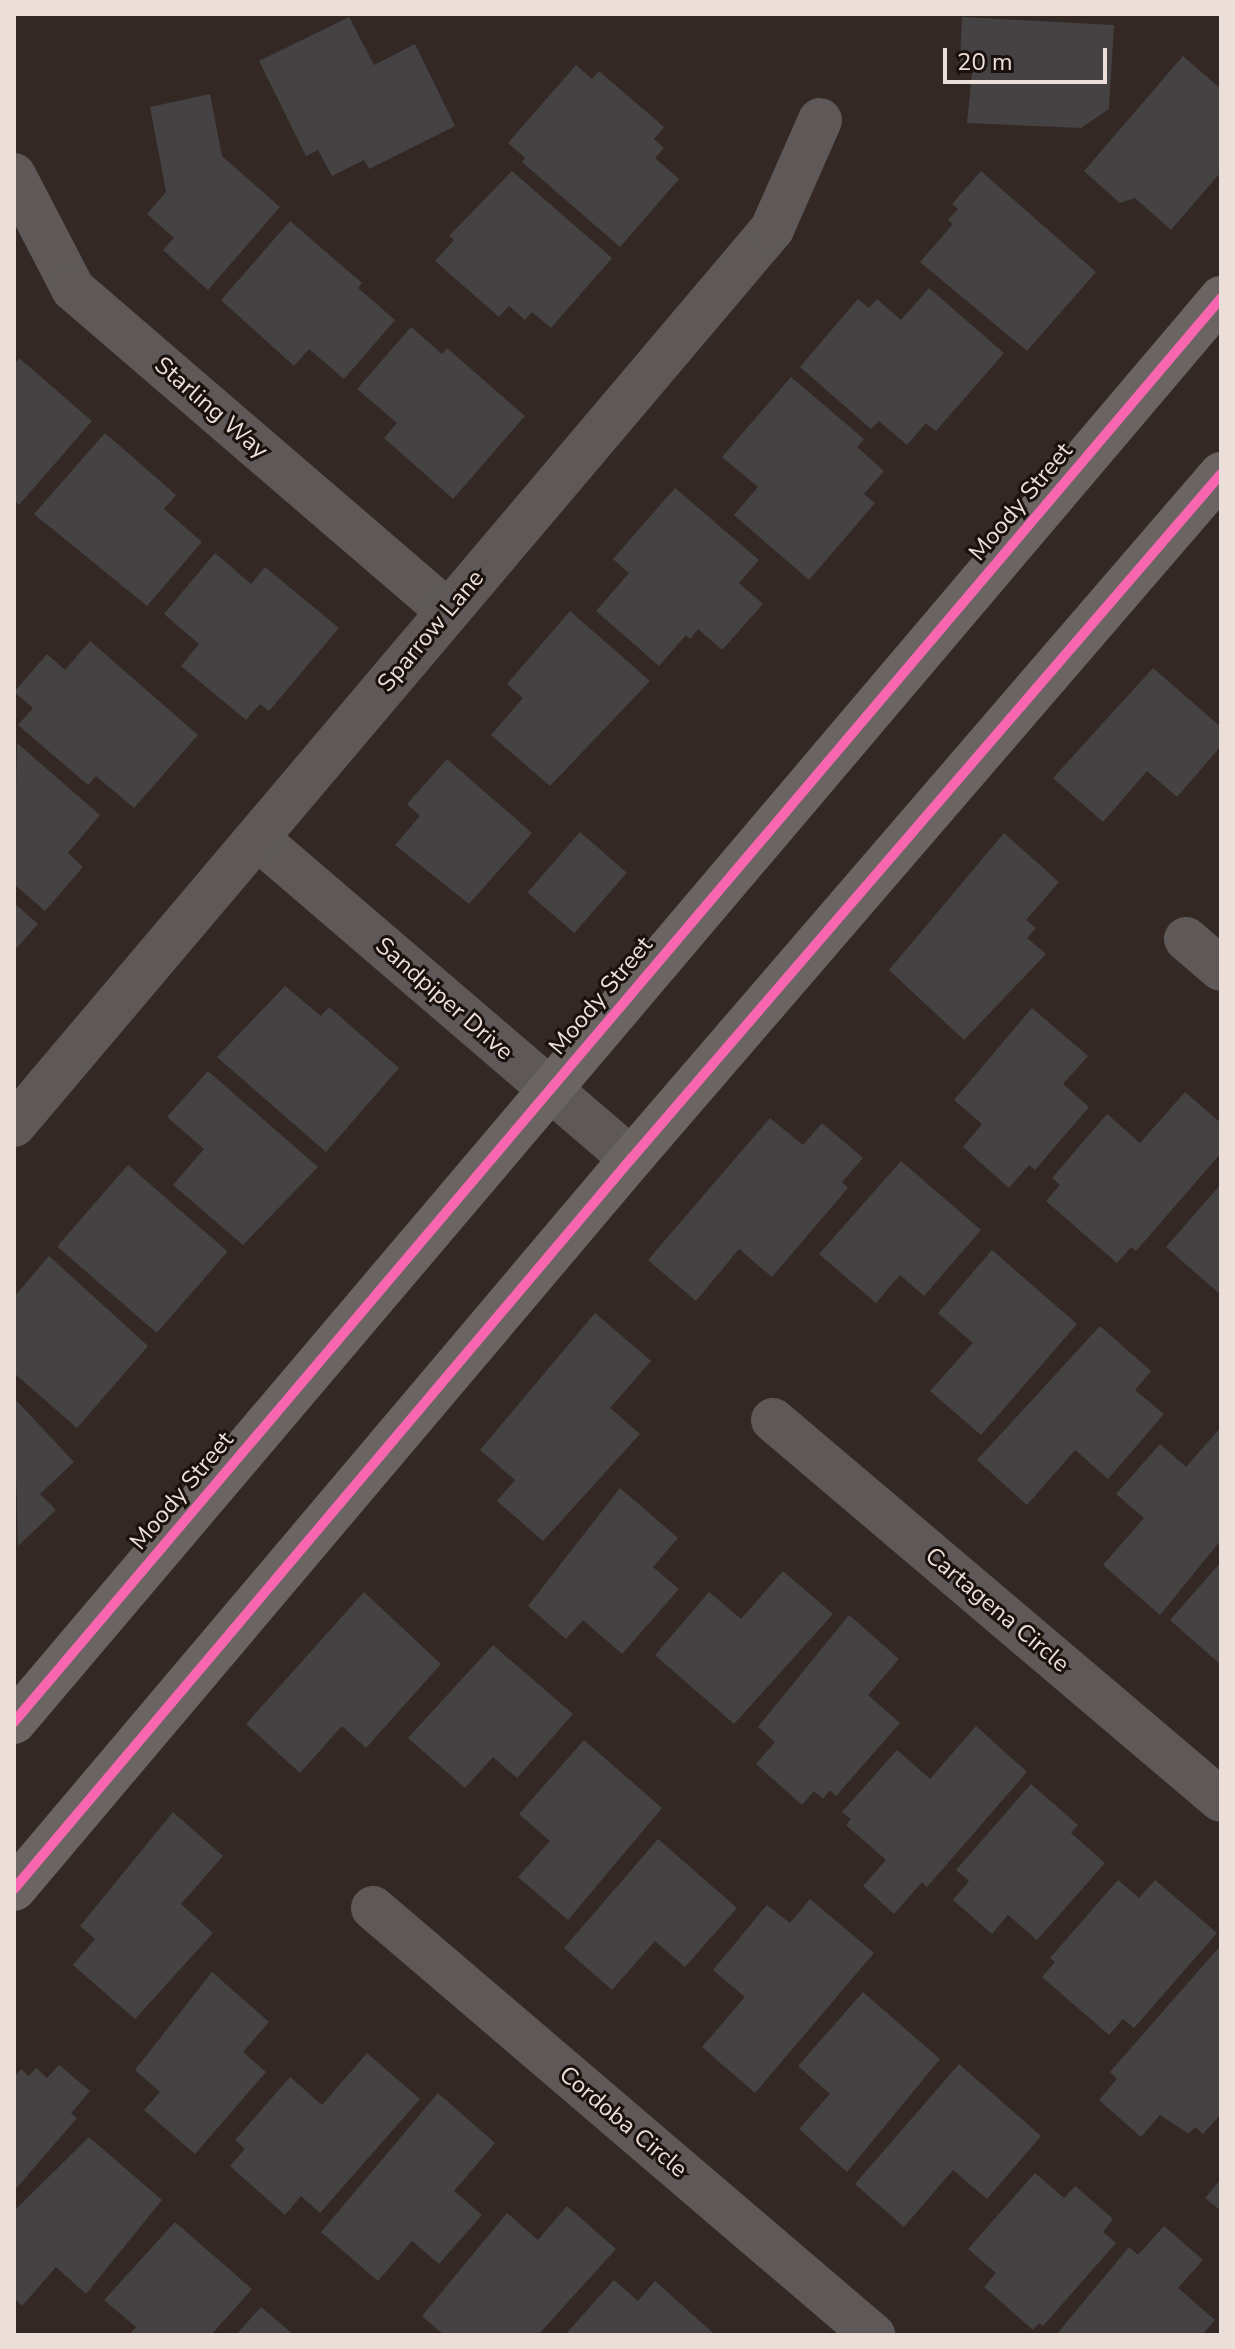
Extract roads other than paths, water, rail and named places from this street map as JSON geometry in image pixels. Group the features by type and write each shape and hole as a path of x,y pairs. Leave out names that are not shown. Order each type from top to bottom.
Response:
{"main road":[{"name":"Moody Street","path":"14,1722 548,1088 1221,298"},
{"path":"14,1889 631,1159 1221,474"}],"street":[{"name":"Sparrow Lane","path":"14,1125 772,229 820,120"},
{"name":"Starling Way","path":"14,175 73,289 447,611"},
{"name":"Sandpiper Drive","path":"258,839 631,1159"},
{"path":"1186,939 1221,969"},
{"name":"Cartagena Circle","path":"773,1420 1221,1800"},
{"name":"Cordoba Circle","path":"373,1908 873,2335"}]}
